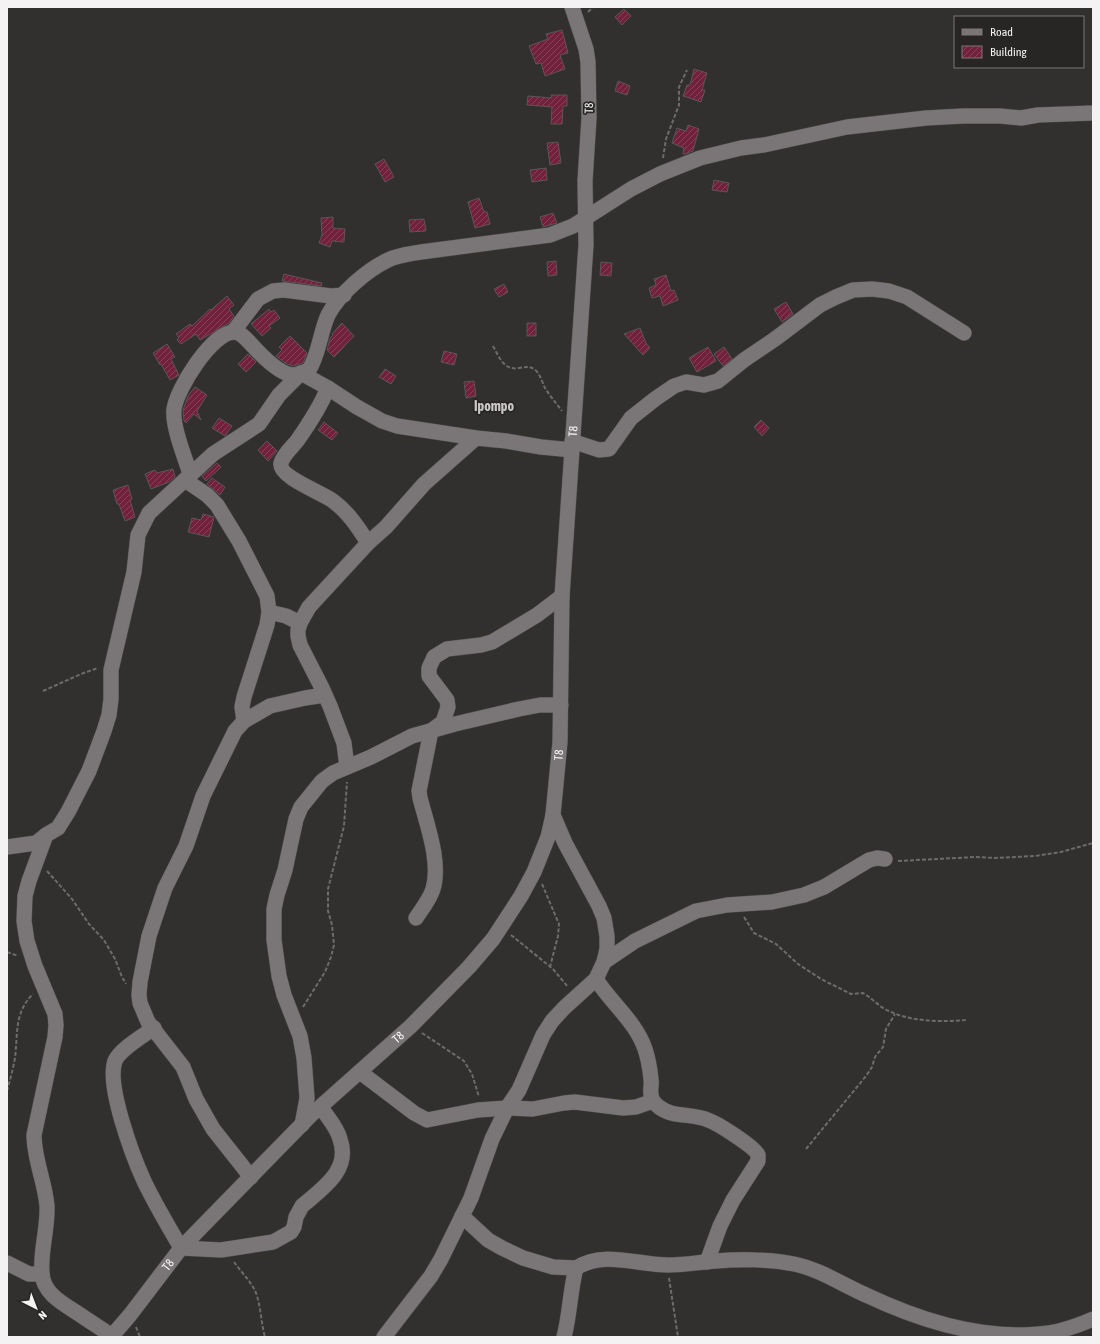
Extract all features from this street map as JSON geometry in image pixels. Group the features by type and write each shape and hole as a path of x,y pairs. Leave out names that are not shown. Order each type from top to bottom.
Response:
{"street":[{"name":"T8","path":"111,1337 130,1315 181,1248 302,1125 411,1026 469,967 492,939 521,896 548,837 553,816 560,742 562,596 586,245 585,181 589,118 588,62 586,49 572,7"},
{"path":"233,332 240,334 267,360 280,370 293,375 301,373 309,370 314,362 328,316 335,305 357,281 371,270 388,260 404,255 550,235 573,226 586,216 660,174 712,154 847,127 912,119 952,116 1000,116 1021,118 1038,115 1093,113"},
{"path":"301,373 382,421 397,426 506,441 541,448 572,445 599,450 609,449 631,418 674,386 686,382 704,385 718,381 744,360 820,305 853,290 872,289 889,291 907,297 964,333"},
{"path":"244,721 242,707 244,697 263,638 269,612 267,596 227,520 214,501 188,477 174,410 178,398 192,370 201,357 215,343 224,336 233,332 258,299 273,291 284,290 331,296 344,295"},
{"path":"7,848 36,843 58,828 78,795 96,755 109,715 112,664 134,572 138,535 148,513 213,454 259,424 279,395 301,373"},
{"path":"328,388 310,422 284,456 281,464 282,469 287,475 333,500 354,520 368,543"},
{"path":"347,767 344,743 325,695 300,645 298,636 300,622 309,607 368,543 386,527 424,484 476,438"},
{"path":"416,918 433,889 435,872 431,841 419,790 431,731 443,722 448,708 446,700 429,676 429,668 434,657 447,649 481,645 492,642 536,616 562,596"},
{"path":"269,612 286,616 300,622"},
{"path":"251,1177 210,1125 196,1099 183,1067 148,1022 139,995 140,982 148,944 165,888 186,846 203,796 235,731 244,721 270,706 325,695"},
{"path":"302,1125 307,1098 301,1043 279,976 274,940 274,909 285,870 296,819 301,807 322,781 333,773 371,757 412,736 519,709 540,705 561,705"},
{"path":"384,1337 431,1276 441,1259 471,1198 492,1139 507,1108 519,1090 534,1053 552,1021 596,979 604,962 607,949 607,936 604,918 599,906 564,843 553,816"},
{"path":"46,835 25,896 24,921 29,947 55,1014 56,1025 55,1037 34,1135 34,1148 45,1190 47,1206 42,1274 45,1285 53,1296 111,1337"},
{"path":"604,962 635,941 696,911 727,905 772,902 804,895 824,887 869,860 877,858 885,859"},
{"path":"596,979 602,989 638,1033 645,1048 649,1066 652,1080 651,1095 653,1101 658,1106 670,1113 694,1116 709,1120 744,1142 756,1152 758,1156 758,1161 733,1200 720,1226 707,1262"},
{"path":"154,1028 130,1045 115,1060 112,1070 113,1079 121,1116 144,1180 181,1248 225,1250 273,1242 291,1232 294,1227 296,1217 302,1206 324,1187 340,1168 342,1150 340,1138 321,1107"},
{"path":"360,1072 414,1113 427,1120 482,1110 507,1108 533,1109 575,1102 623,1108 636,1107 653,1101"},
{"path":"462,1216 488,1240 502,1248 523,1258 553,1267 576,1268 595,1260 607,1259 667,1265 758,1260 794,1264 830,1278 885,1304 956,1333 1005,1335 1038,1334 1058,1331 1093,1319"},
{"path":"7,1263 29,1274 42,1274"},
{"path":"564,1337 570,1312 576,1268"}],"path":[{"path":"660,174 666,139 679,105 680,87 687,70"},
{"path":"493,346 499,359 507,367 518,369 530,367 537,371 552,398 574,423"},
{"path":"43,691 92,670 112,664"},
{"path":"296,1026 299,1012 325,972 332,952 333,940 332,925 328,910 328,889 344,826 347,767"},
{"path":"885,859 915,860 976,857 1023,858 1061,852 1093,843"},
{"path":"37,860 64,890 89,924 104,940 115,959 122,977 140,999"},
{"path":"535,868 559,924 558,936 550,967"},
{"path":"739,904 747,924 754,933 776,944 796,963 821,979 851,994 863,993 882,1007 895,1014 932,1021 966,1020"},
{"path":"501,926 550,967 576,997"},
{"path":"7,1091 15,1058 20,1012 24,1004 35,991 44,986"},
{"path":"806,1149 872,1067 875,1057 883,1047 886,1029 895,1014"},
{"path":"411,1026 464,1060 472,1074 482,1110"},
{"path":"225,1250 256,1292 265,1337"},
{"path":"667,1265 678,1337"}],"building":[{"path":"624,9 631,16 622,25 615,17"},
{"path":"562,30 568,53 560,55 565,69 545,76 541,63 536,64 529,46 548,39 546,34"},
{"path":"694,69 707,73 702,90 705,90 701,102 683,96 687,85 690,85"},
{"path":"618,81 630,86 627,95 615,91"},
{"path":"551,95 567,95 567,106 563,106 562,124 551,124 552,107 527,105 528,96 552,98"},
{"path":"688,125 699,129 693,151 683,154 684,148 672,143 677,128 686,131"},
{"path":"558,142 561,163 550,165 547,143"},
{"path":"384,159 394,177 385,182 375,164"},
{"path":"546,168 547,180 532,182 530,170"},
{"path":"714,180 729,183 727,192 712,190"},
{"path":"479,198 484,212 487,212 490,224 475,228 468,202"},
{"path":"553,213 557,223 543,227 540,217"},
{"path":"333,217 333,228 345,229 344,242 332,241 330,247 319,243 322,235 321,218"},
{"path":"424,219 426,231 410,232 409,220"},
{"path":"556,261 557,275 548,276 547,262"},
{"path":"601,262 612,263 611,276 600,275"},
{"path":"284,274 322,283 321,286 282,281"},
{"path":"666,275 671,291 674,290 678,300 663,306 660,296 652,298 649,288 656,285 654,279"},
{"path":"504,284 508,292 499,297 494,289"},
{"path":"227,296 234,305 229,309 234,316 229,323 200,340 196,334 181,344 177,340 179,338 176,334 190,324 192,326"},
{"path":"786,302 793,314 782,322 774,309"},
{"path":"269,309 271,312 274,310 280,318 269,326 271,328 262,336 251,324"},
{"path":"342,323 354,336 334,357 327,350 330,338 333,335 332,334"},
{"path":"527,323 536,323 536,336 527,336"},
{"path":"640,328 646,343 650,348 643,355 624,334"},
{"path":"290,336 307,353 303,363 293,366 285,363 276,356 282,350 279,347"},
{"path":"167,344 175,357 171,359 179,375 170,380 153,353"},
{"path":"708,347 716,361 697,372 689,358"},
{"path":"724,347 732,359 723,366 714,354"},
{"path":"444,351 457,354 454,365 441,362"},
{"path":"248,354 256,362 246,372 238,364"},
{"path":"385,369 396,376 391,384 379,377"},
{"path":"474,381 476,396 466,398 464,382"},
{"path":"195,387 207,395 197,411 201,420 194,414 186,423 184,421 183,410 188,396"},
{"path":"219,418 232,426 225,436 212,428"},
{"path":"761,420 769,428 762,436 754,427"},
{"path":"324,422 338,433 332,440 318,430"},
{"path":"267,441 277,451 268,461 258,450"},
{"path":"217,463 221,467 206,481 202,476"},
{"path":"173,469 175,477 169,482 151,489 145,474 155,470 157,473"},
{"path":"212,478 225,487 220,495 207,484"},
{"path":"128,485 132,499 130,500 135,517 125,521 119,504 117,504 113,490"},
{"path":"203,514 214,517 209,537 188,532 192,518 201,520"}],"district":[{"name":"Ipompo","path":"494,406"}]}
